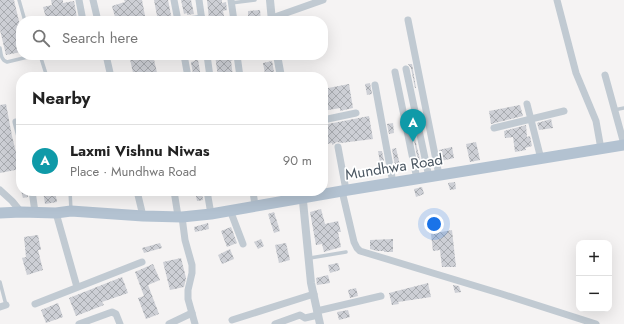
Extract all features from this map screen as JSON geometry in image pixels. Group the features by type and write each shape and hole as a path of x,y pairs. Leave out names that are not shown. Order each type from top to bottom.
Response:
{"main road":[{"name":"Mundhwa Road","path":"328,192 393,183 624,145"},
{"name":"Mundhwa Road","path":"0,213 56,213 71,211 143,216 180,216 211,214 255,206 294,196"}],"street":[{"path":"80,0 82,16"},
{"path":"93,0 97,16"},
{"path":"174,0 177,16"},
{"path":"199,0 202,16"},
{"path":"270,0 272,16"},
{"path":"280,16 323,0"},
{"path":"557,0 576,73 596,121 601,149"},
{"path":"231,2 233,16"},
{"path":"408,20 434,176"},
{"path":"107,60 110,72"},
{"path":"185,60 187,72"},
{"path":"208,60 209,72"},
{"path":"238,60 240,72"},
{"path":"278,60 280,72"},
{"path":"406,69 434,176"},
{"path":"395,72 417,179"},
{"path":"605,74 624,145"},
{"path":"375,85 393,183"},
{"path":"527,104 541,159"},
{"path":"494,128 564,111"},
{"path":"328,119 356,114"},
{"path":"338,146 344,190 354,242 356,248 360,251 596,324"},
{"path":"0,190 21,212"},
{"path":"33,196 35,212"},
{"path":"138,196 143,216"},
{"path":"175,196 192,265 188,300 195,324"},
{"path":"208,196 211,214"},
{"path":"254,196 255,206"},
{"path":"302,196 308,258 320,324"},
{"path":"230,210 243,244"},
{"path":"56,213 77,288"},
{"path":"35,304 142,262"},
{"path":"232,320 314,294"},
{"path":"276,324 300,315 305,321 317,313 381,296"},
{"path":"79,324 112,312 116,314 120,324"},
{"path":"169,324 192,313"}],"lane":[{"path":"19,0 23,16"},
{"path":"231,2 255,0"},
{"path":"0,48 2,59 7,62 16,60"},
{"path":"42,60 45,72"},
{"path":"614,110 624,108"},
{"path":"70,196 71,211"},
{"path":"308,258 346,252"},
{"path":"0,282 3,306"}],"building":[{"path":"0,0 14,0 18,16 16,16 16,53 6,55 0,30"},
{"path":"51,0 63,0 63,3 74,1 77,16 46,16 43,7 52,5"},
{"path":"124,0 142,0 145,16 115,16 112,6 125,2"},
{"path":"154,0 168,0 171,16 157,16"},
{"path":"181,0 191,0 194,14 184,14"},
{"path":"207,0 222,0 222,3 226,2 227,10 223,11 224,16 209,16"},
{"path":"260,10 261,16 248,16 248,11"},
{"path":"130,60 154,60 157,72 133,72"},
{"path":"198,60 200,72 193,72 191,62"},
{"path":"216,60 233,60 231,61 232,72 217,72"},
{"path":"272,61 274,72 265,72 263,63"},
{"path":"408,64 412,64 416,88 411,68"},
{"path":"370,83 372,94 367,95 365,84"},
{"path":"349,84 353,108 340,111 340,108 328,110 328,88"},
{"path":"6,104 16,152 16,170 0,173 0,105"},
{"path":"520,105 523,116 491,124 489,111"},
{"path":"369,116 373,139 341,143 337,142 332,145 332,143 328,144 328,124"},
{"path":"551,119 553,128 539,130 537,123"},
{"path":"393,123 394,133 389,134 387,124"},
{"path":"526,125 527,137 530,136 532,146 525,148 526,150 515,152 513,137 505,138 504,131"},
{"path":"415,139 420,160 418,161 414,140"},
{"path":"476,142 480,160 470,162 466,144"},
{"path":"452,147 454,158 441,161 439,150"},
{"path":"396,148 401,170 396,171 392,149"},
{"path":"378,151 382,151 384,161 380,162"},
{"path":"455,182 456,189 450,190 448,183"},
{"path":"422,187 424,194 416,197 414,189"},
{"path":"44,196 56,196 57,202 45,204"},
{"path":"196,196 203,196 203,200 197,201"},
{"path":"321,209 325,224 338,221 341,232 338,232 341,247 324,252 322,244 316,245 310,212"},
{"path":"274,212 280,231 274,233 268,214"},
{"path":"208,223 209,229 195,232 194,227"},
{"path":"231,227 237,243 227,247 221,231"},
{"path":"452,230 456,267 442,267 440,250 433,251 431,234"},
{"path":"38,235 41,250 38,250 43,270 27,275 22,258 26,257 24,237"},
{"path":"261,239 264,246 258,249 254,242"},
{"path":"393,239 393,252 370,249 370,240"},
{"path":"160,243 162,248 144,253 142,248"},
{"path":"286,243 290,260 279,263 275,245"},
{"path":"230,249 234,259 222,264 218,255"},
{"path":"181,258 186,278 184,287 170,290 163,262"},
{"path":"338,263 340,270 330,273 328,265"},
{"path":"153,264 160,280 148,285 159,314 146,319 138,298 144,296 135,272"},
{"path":"328,275 330,283 317,285 316,278"},
{"path":"122,277 128,293 102,302 104,305 76,316 69,298"},
{"path":"428,283 431,297 398,302 399,304 392,305 389,293"},
{"path":"453,285 459,286 461,292 455,293"},
{"path":"356,288 358,296 350,298 348,290"},
{"path":"58,303 63,317 46,323 41,310"},
{"path":"348,310 350,317 339,320 337,312"}],"place":[{"name":"Laxmi Vishnu Niwas","path":"413,142"}]}
